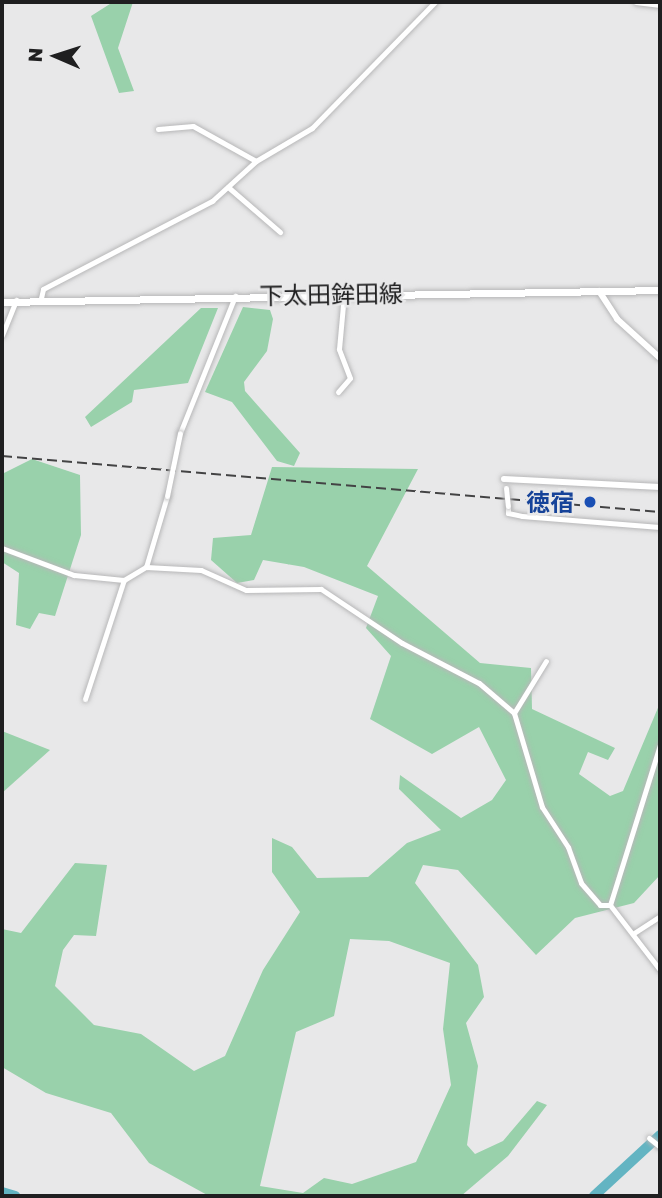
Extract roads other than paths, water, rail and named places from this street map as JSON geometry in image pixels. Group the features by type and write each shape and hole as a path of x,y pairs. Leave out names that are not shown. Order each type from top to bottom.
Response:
{"main road":[{"name":"下太田鉾田線","path":"2,302 41,298 660,290"}],"street":[{"path":"41,298 43,289 228,187 256,161 327,116 435,2"},
{"path":"636,2 660,5"},
{"path":"158,128 193,126 256,161"},
{"path":"228,187 280,232"},
{"path":"599,291 617,319 660,358"},
{"path":"338,392 349,378 339,349 344,294"},
{"path":"146,567 167,496 180,433 235,296"},
{"path":"2,335 16,300"},
{"path":"660,487 504,479 508,513 660,527"},
{"path":"2,548 61,573 124,580 146,567 213,572 246,590 321,589 402,643 480,683 514,713 545,814 588,893 610,905 660,970"},
{"path":"85,699 124,580"},
{"path":"514,713 546,661"},
{"path":"610,905 660,744"},
{"path":"634,933 660,916"},
{"path":"649,1138 659,1146"}],"waterway":[{"path":"594,1196 660,1135"},
{"path":"2,1192 15,1196"}],"railway":[{"path":"2,456 660,512"}],"place":[{"name":"徳宿","path":"590,502"}]}
